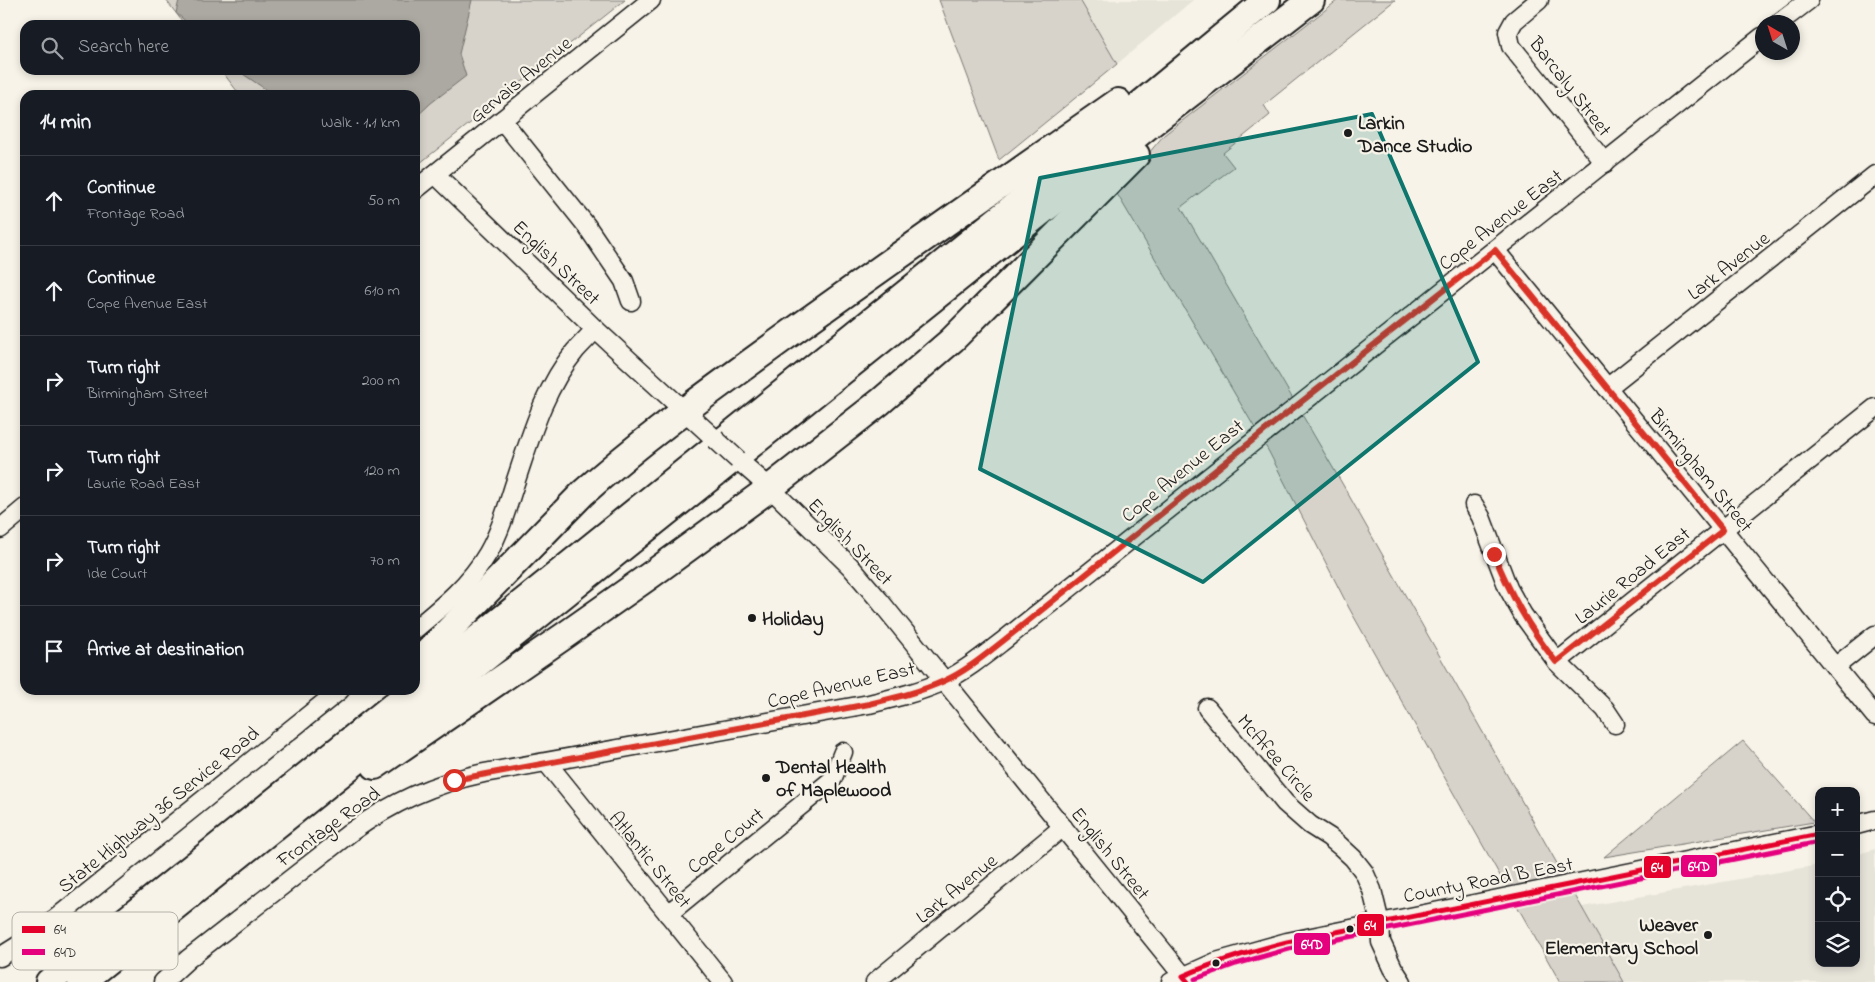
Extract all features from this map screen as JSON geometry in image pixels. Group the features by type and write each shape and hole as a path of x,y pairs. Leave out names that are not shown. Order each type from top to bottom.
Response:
{"highway":[{"path":"420,684 1074,158 1267,0"},
{"path":"273,830 386,759 564,636 762,481 914,374 952,340 1166,126 1311,0"},
{"path":"169,912 1140,132 1311,0"},
{"path":"420,660 583,493 605,474 692,419 858,285 1182,58 1244,19"},
{"path":"183,875 382,695"},
{"path":"136,912 407,695"},
{"path":"131,912 160,893"},
{"path":"28,982 45,970"},
{"path":"49,982 64,970"},
{"path":"81,982 96,970"}],"street":[{"name":"Gervais Avenue","path":"420,186 651,0"},
{"name":"Barcaly Street","path":"1539,0 1514,21 1508,32 1511,46 1605,163"},
{"path":"1789,15 1808,0"},
{"name":"Cope Avenue East","path":"547,763 869,704 902,696 945,681 980,659 1003,641 1273,424 1755,43"},
{"path":"502,120 586,225 624,281 631,301"},
{"name":"English Street","path":"435,174 595,329 762,481 850,566 1063,827 1181,980"},
{"name":"Lark Avenue","path":"1607,388 1875,176"},
{"name":"Birmingham Street","path":"1495,250 1875,716"},
{"path":"420,625 457,594 474,574 488,552 499,530 538,417 548,394 575,351 595,329"},
{"name":"Laurie Road East","path":"1556,662 1875,408"},
{"path":"1474,505 1481,517 1508,588 1527,623 1556,662 1605,709 1615,724"},
{"path":"0,529 20,512"},
{"path":"1835,667 1875,635"},
{"name":"State Highway 36 Service Road","path":"64,912 334,695"},
{"name":"McAfee Circle","path":"1207,708 1293,811 1329,837 1353,858 1364,872 1372,890 1380,923 1381,942 1402,982"},
{"name":"Cope Court","path":"668,914 832,780 843,752"},
{"name":"Atlantic Street","path":"547,763 723,982"},
{"name":"Frontage Road","path":"178,968 376,814 426,789 454,780 547,763"},
{"path":"1860,824 1875,820"},
{"name":"Lark Avenue","path":"875,982 1063,827"},
{"name":"County Road B East","path":"1181,980 1216,962 1249,951 1287,942 1815,835"},
{"name":"State Highway 36 Service Road","path":"0,957 12,949"},
{"name":"Frontage Road","path":"163,982 176,970"}],"highlighted area":[{"path":"1372,114 1478,362 1203,582 980,469 1040,178"}],"shaded area":[{"path":"166,0 625,0 420,163 420,90 236,90 225,75 420,75 420,20 181,20"},
{"path":"179,0 472,0 459,54 466,76 420,113 420,90 267,90 244,75 420,75 420,20 184,20 176,13"},
{"path":"939,0 1080,0 1117,64 999,160"},
{"path":"1080,0 1193,0 1117,64"},
{"path":"1338,0 1395,0 1264,105 1270,115 1223,153 1234,167 1181,207 1343,485 1624,982 1560,982 1349,608 1269,452 1116,192 1164,135"},
{"path":"1743,741 1814,822 1604,857"},
{"name":"Weaver Elementary School","path":"1875,849 1875,982 1624,982 1582,907 1815,866 1815,967 1860,967 1860,854"}],"transit line":[{"name":"64","path":"1188,982 1183,976 1234,957 1287,942 1815,835"},
{"name":"64D","path":"1195,979 1236,964 1289,949 1815,843"}],"place":[{"name":"Larkin Dance Studio","path":"1348,133"},
{"name":"Holiday","path":"752,618"},
{"name":"Dental Health of Maplewood","path":"766,778"},
{"name":"Weaver Elementary School","path":"1708,935"}],"route":[{"path":"454,780 869,704 902,696 945,681 980,659 1003,641 1273,424 1495,250 1723,530 1556,662 1523,616 1508,588 1494,554"}]}
